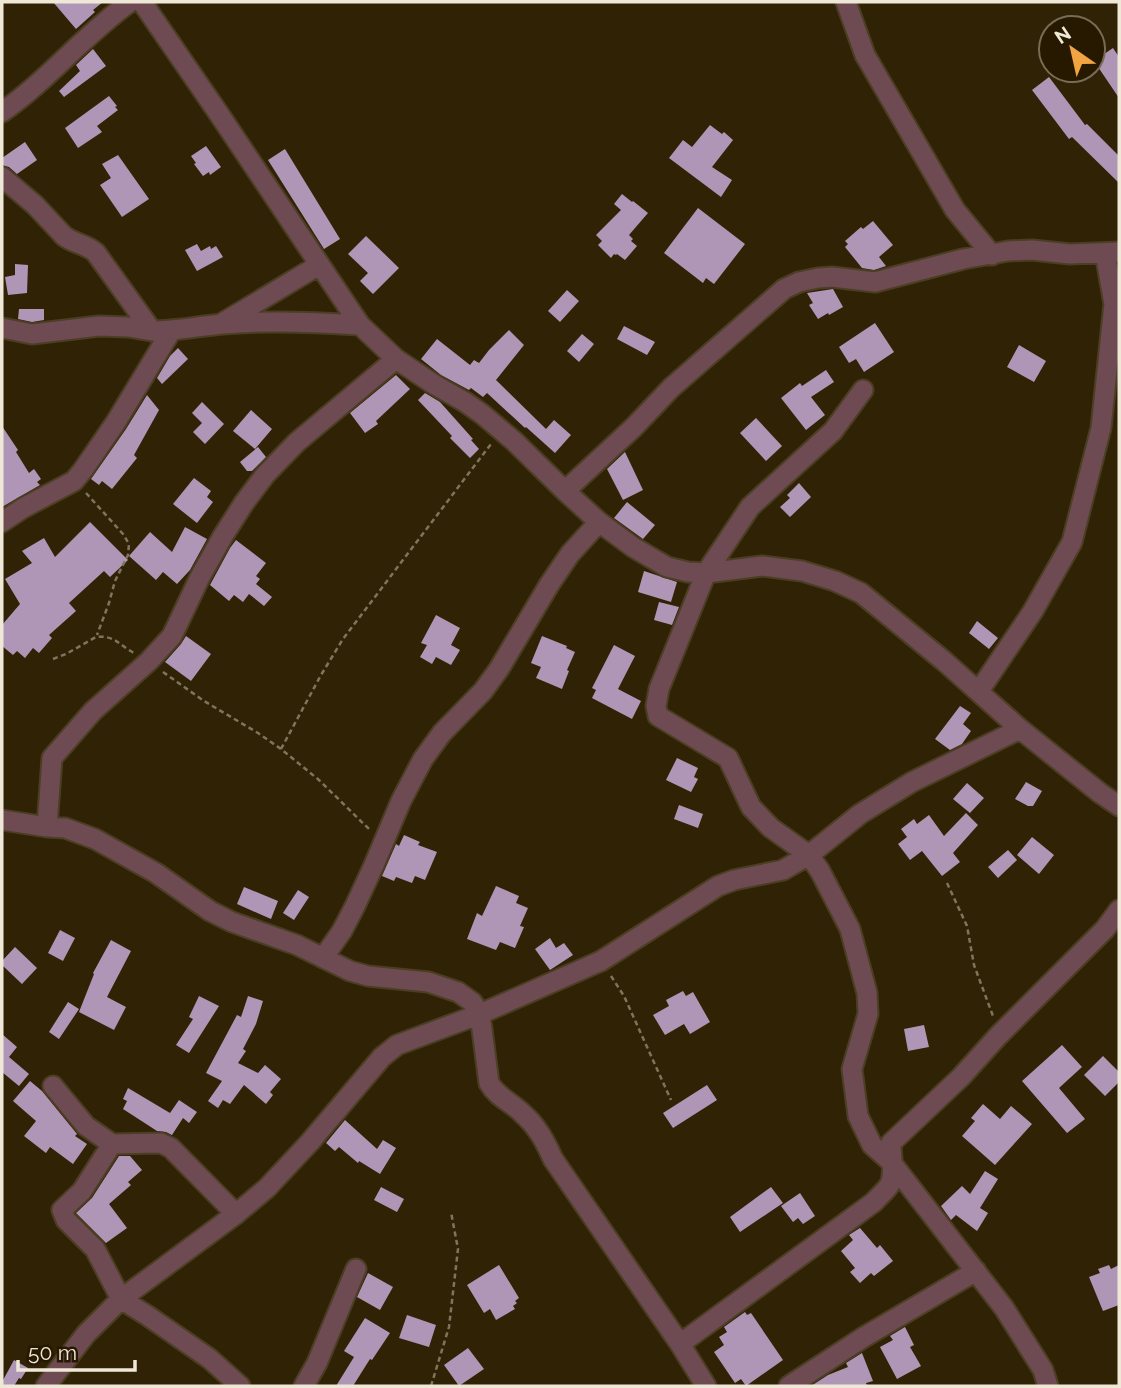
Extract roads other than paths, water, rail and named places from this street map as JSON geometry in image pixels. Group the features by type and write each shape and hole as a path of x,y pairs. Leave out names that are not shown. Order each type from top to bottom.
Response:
{"street":[{"path":"2,112 37,84 95,29 130,2"},
{"path":"142,2 360,325 396,359 465,402 501,430 599,522 667,567 706,573 762,566 802,571 835,581 861,593 979,691 1020,729 1119,807"},
{"path":"846,2 865,55 955,210 992,255"},
{"path":"2,177 35,205 64,236 96,253 161,331"},
{"path":"565,491 634,427 671,388 765,306 792,285 805,279 832,277 875,282 963,259 1008,251 1032,250 1070,254 1112,252 1114,304 1101,428 1072,542 1033,611 979,691"},
{"path":"220,324 319,265"},
{"path":"2,328 32,334 99,326 161,331 278,321 360,325"},
{"path":"2,522 74,481 111,431 161,331"},
{"path":"47,827 52,758 93,711 149,662 172,636 223,536 265,475 297,442 396,359"},
{"path":"863,390 833,431 750,507 706,573 659,689 656,706 658,716 728,758 751,807 771,828 808,855 820,871 850,929 867,993 868,1013 852,1069 858,1116 872,1145 891,1162 1004,1308 1043,1370 1048,1386"},
{"path":"323,958 342,931 423,759 442,733 483,691 563,564 599,522"},
{"path":"46,1386 86,1334 121,1300 267,1188 310,1142 382,1056 397,1045 480,1014 601,961 718,886 783,870 808,855 860,814 912,782 1020,729"},
{"path":"2,820 65,828 95,839 156,873 211,911 232,922 277,937 350,971 428,982 458,992 472,1002 480,1014 489,1083 494,1092 521,1112 541,1134 553,1159 706,1386"},
{"path":"680,1345 874,1202 889,1185 893,1171 891,1143 961,1077 1105,929 1119,910"},
{"path":"54,1086 86,1126 112,1144 161,1143 172,1148 236,1214"},
{"path":"112,1144 82,1191 62,1210 66,1220 95,1249 121,1300 148,1315 210,1359 240,1386"},
{"path":"304,1386 317,1363 356,1269"},
{"path":"789,1386 864,1337 976,1271"}]}
